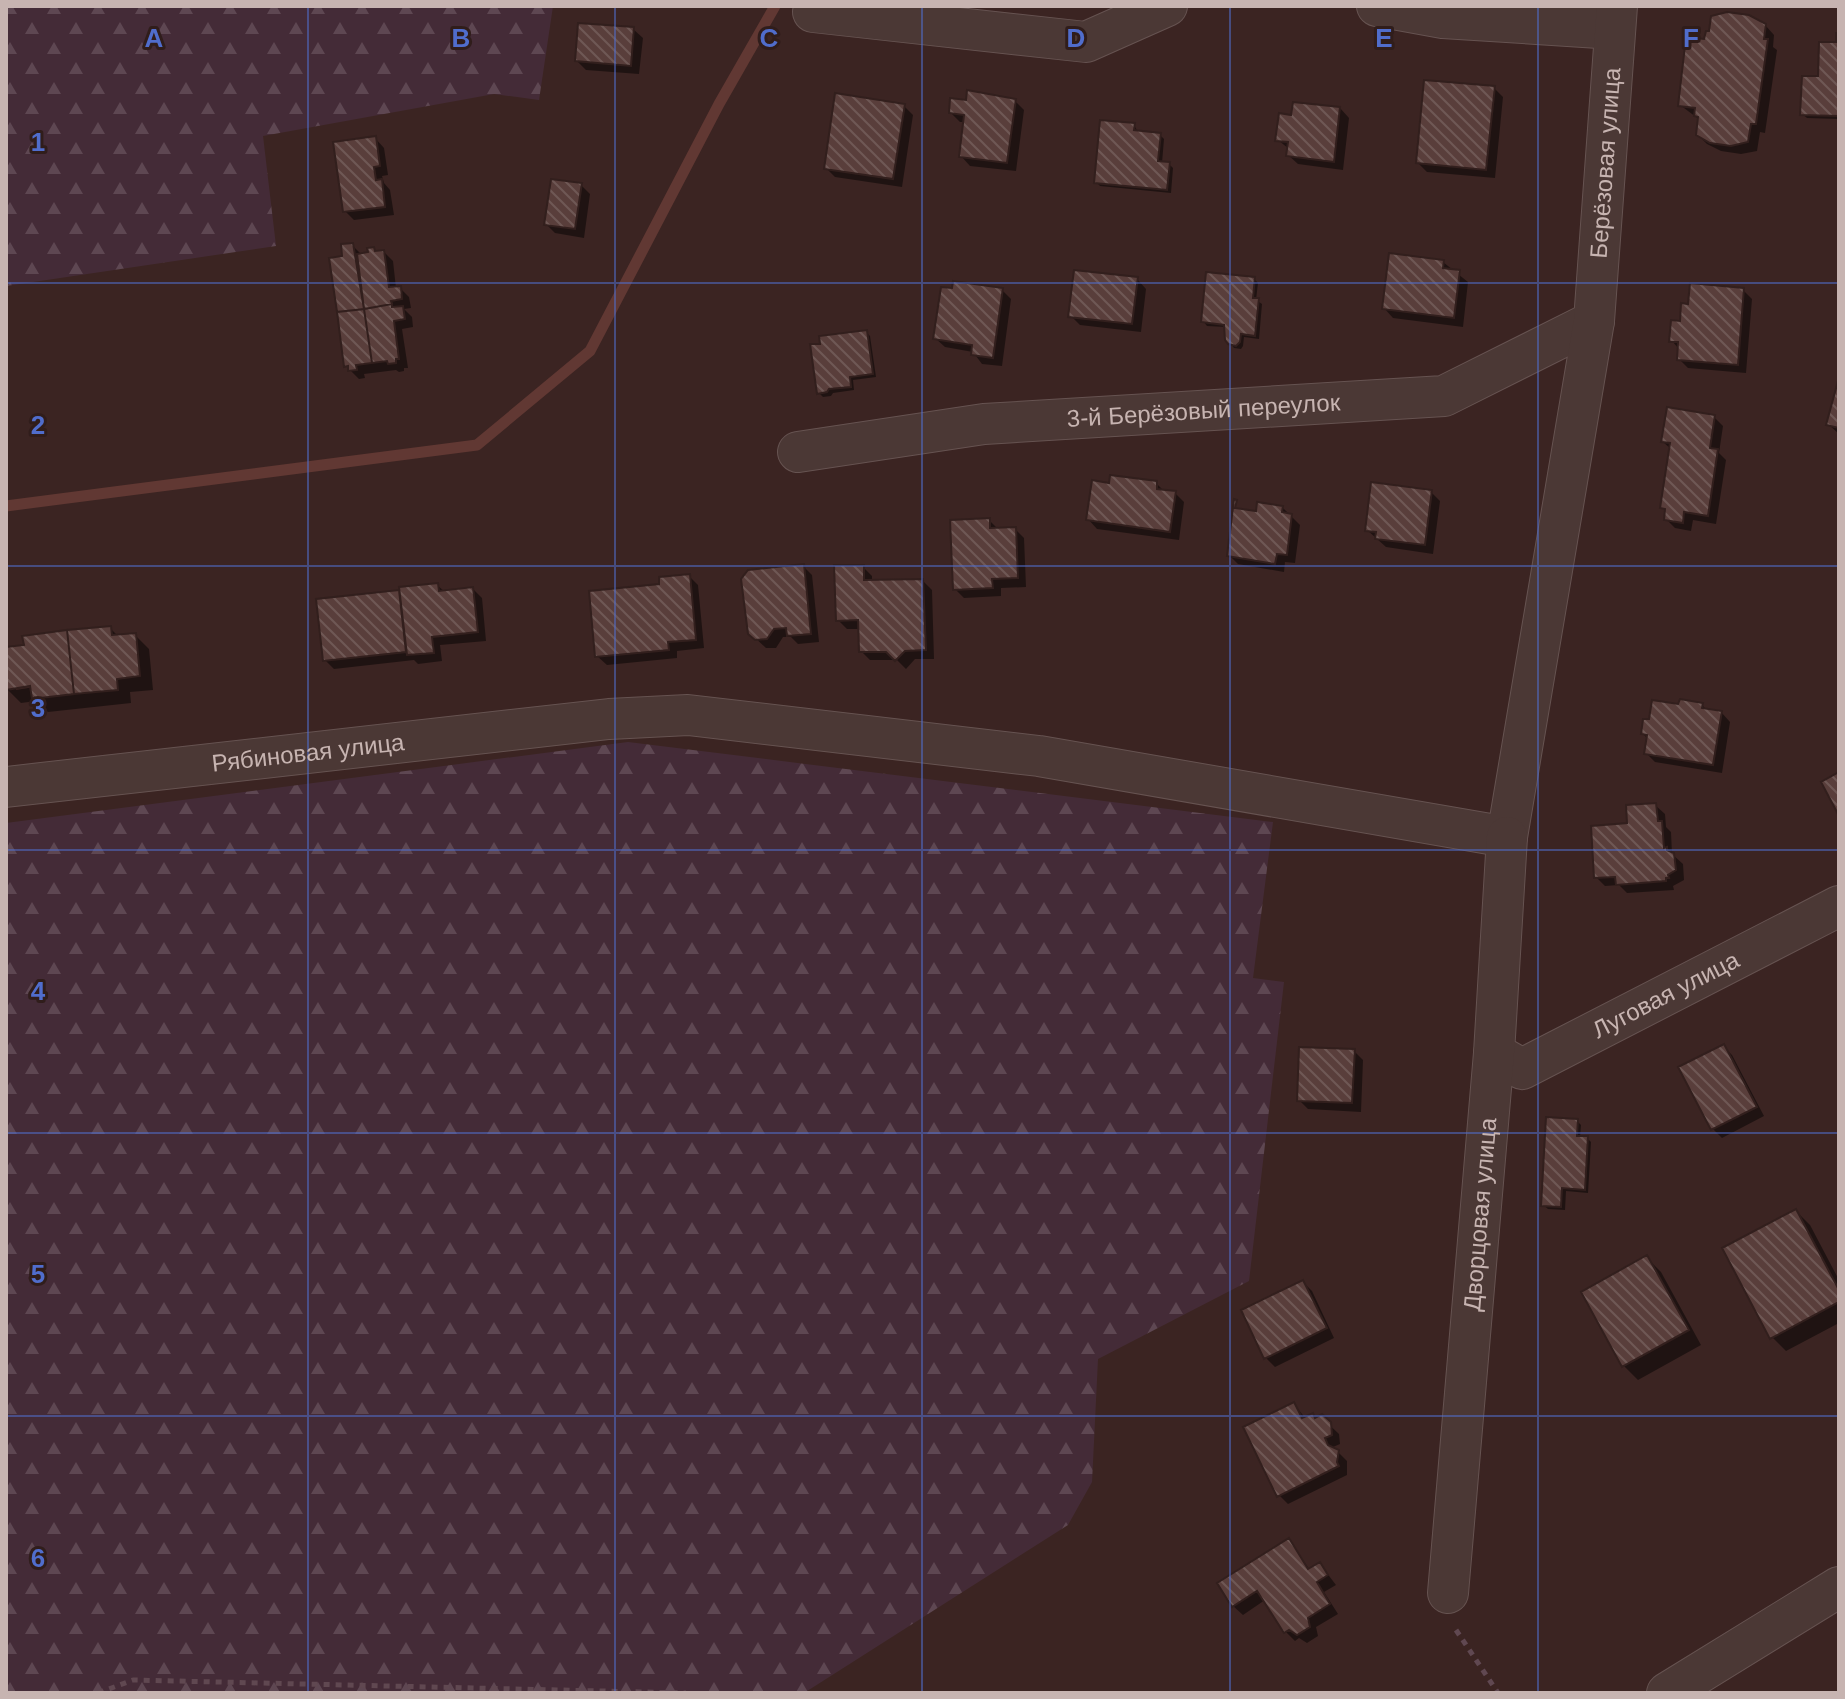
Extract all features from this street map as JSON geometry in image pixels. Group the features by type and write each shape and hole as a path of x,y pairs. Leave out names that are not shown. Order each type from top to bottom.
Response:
{"street":[{"path":"813,12 1086,42 1167,6"},
{"path":"1377,6 1443,18 1616,18"},
{"name":"Берёзовая улица","path":"1507,837 1594,321 1616,18"},
{"name":"3-й Берёзовый переулок","path":"798,452 984,424 1444,396 1594,321"},
{"name":"Рябиновая улица","path":"6,787 609,719 688,715 1039,756 1507,837"},
{"name":"Дворцовая улица","path":"1448,1593 1494,1053 1507,837"},
{"name":"Луговая улица","path":"1494,1053 1522,1069 1839,906"},
{"path":"1667,1693 1839,1587"}],"path":[{"path":"98,1693 133,1680 686,1693"}],"green space":[{"path":"6,6 553,6 539,100 494,94 263,136 276,246 6,286"},
{"path":"628,742 1273,822 1253,978 1284,982 1249,1281 1098,1359 1092,1482 1068,1525 804,1693 6,1693 6,823"}],"building":[{"path":"1727,12 1749,15 1766,24 1764,39 1768,39 1756,124 1751,124 1748,142 1731,146 1710,143 1696,135 1698,117 1694,116 1695,108 1678,106 1686,37 1704,39 1706,31 1709,31 1711,16"},
{"path":"578,23 634,27 631,66 575,61"},
{"path":"1836,33 1839,33 1839,116 1800,115 1802,76 1818,76 1819,42 1836,42"},
{"path":"1424,80 1495,86 1486,170 1416,163"},
{"path":"967,90 1016,99 1007,163 959,157 964,115 949,113 950,98 966,100"},
{"path":"835,93 905,104 893,179 824,169"},
{"path":"1293,102 1340,107 1334,162 1286,156 1288,142 1275,141 1279,113 1291,115"},
{"path":"1100,120 1135,123 1134,130 1161,133 1158,161 1170,162 1167,190 1094,183"},
{"path":"376,136 380,166 374,167 376,180 382,179 385,207 343,212 333,142"},
{"path":"551,179 582,183 575,229 544,225"},
{"path":"353,243 364,309 337,312 329,258 342,256 341,244"},
{"path":"374,247 375,251 384,250 389,287 401,286 402,299 364,309 357,254"},
{"path":"1389,253 1444,260 1443,268 1460,270 1454,318 1382,309"},
{"path":"1074,270 1138,277 1132,324 1068,317"},
{"path":"1206,272 1255,277 1253,298 1259,298 1255,336 1241,334 1236,346 1228,344 1224,325 1201,322"},
{"path":"953,281 1003,288 993,358 971,355 972,345 933,339 941,287 952,288"},
{"path":"1690,283 1744,288 1738,365 1677,360 1678,342 1669,342 1671,320 1680,321 1681,303 1688,304"},
{"path":"392,304 392,307 403,306 405,319 394,321 399,359 396,363 372,363 364,309"},
{"path":"364,309 372,363 356,365 357,370 348,371 348,366 344,367 337,312"},
{"path":"867,330 873,374 850,377 851,387 829,389 817,394 810,344 820,344 819,336"},
{"path":"1839,381 1839,428 1826,425"},
{"path":"1667,407 1715,415 1710,448 1718,449 1708,516 1684,512 1683,523 1664,520 1665,509 1660,508 1670,443 1661,442"},
{"path":"1110,475 1157,481 1157,489 1176,491 1170,532 1086,520 1092,480 1109,483"},
{"path":"1371,482 1432,490 1425,545 1375,539 1376,532 1365,531"},
{"path":"1234,499 1237,500 1235,508 1256,511 1257,502 1283,506 1282,512 1292,514 1287,555 1277,554 1275,564 1227,556"},
{"path":"990,518 990,528 1016,527 1018,578 992,579 993,588 953,590 950,520"},
{"path":"804,564 811,634 787,636 786,628 774,629 767,639 755,640 748,634 741,579 748,570"},
{"path":"834,565 864,565 864,580 923,579 926,650 905,651 895,661 886,652 859,652 858,620 836,621"},
{"path":"690,574 696,640 668,642 669,650 595,657 589,591 659,584 659,577"},
{"path":"438,583 439,591 473,587 478,632 432,637 434,653 407,655 399,587"},
{"path":"399,590 406,652 323,661 316,599"},
{"path":"111,626 112,635 136,633 140,676 117,679 118,690 74,694 67,630"},
{"path":"67,630 74,694 32,699 30,686 6,690 6,647 24,645 22,636"},
{"path":"1680,699 1703,703 1702,708 1722,711 1713,765 1644,754 1647,735 1641,734 1643,719 1649,719 1652,700 1678,704"},
{"path":"1839,772 1839,816 1821,782"},
{"path":"1656,803 1658,821 1662,821 1664,848 1674,853 1676,870 1668,875 1666,881 1616,885 1615,877 1594,878 1591,826 1627,823 1626,805"},
{"path":"1724,1044 1757,1107 1711,1130 1678,1067"},
{"path":"1299,1047 1355,1049 1352,1103 1297,1101"},
{"path":"1546,1117 1578,1119 1577,1136 1588,1136 1585,1190 1562,1188 1561,1207 1541,1206"},
{"path":"1796,1209 1839,1290 1839,1302 1770,1339 1722,1248"},
{"path":"1647,1255 1689,1330 1622,1367 1581,1292"},
{"path":"1303,1280 1327,1328 1264,1359 1241,1310"},
{"path":"1294,1402 1302,1418 1313,1413 1315,1418 1322,1414 1331,1422 1332,1435 1325,1438 1328,1445 1339,1450 1339,1466 1277,1497 1243,1427"},
{"path":"1289,1538 1308,1569 1320,1562 1328,1575 1317,1582 1330,1604 1308,1618 1310,1627 1297,1635 1289,1630 1284,1633 1257,1591 1232,1607 1217,1583"}],"waterway":[{"path":"6,506 477,445 590,351 719,104 775,6"}]}
